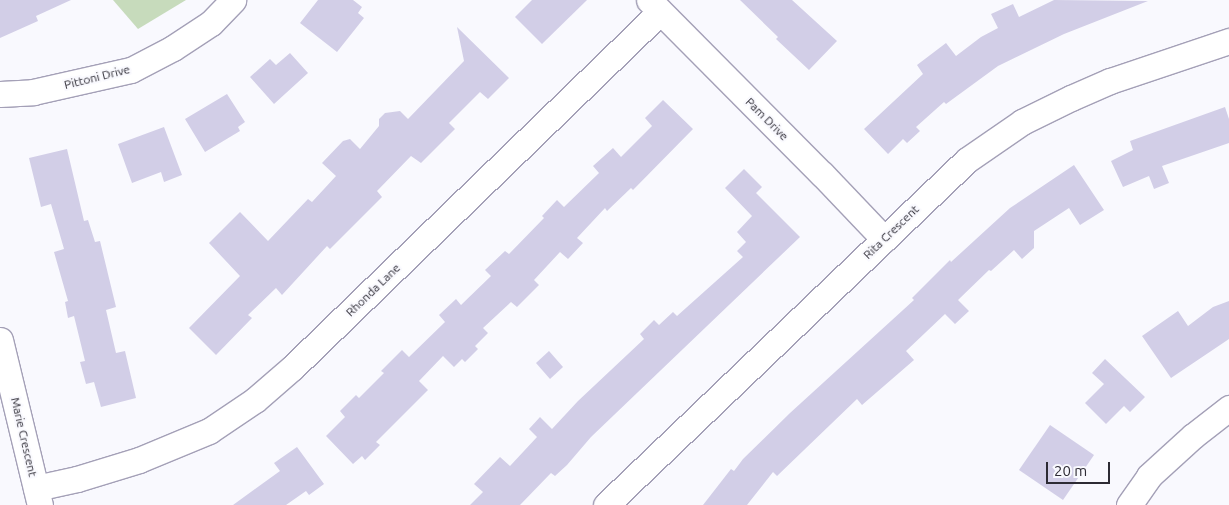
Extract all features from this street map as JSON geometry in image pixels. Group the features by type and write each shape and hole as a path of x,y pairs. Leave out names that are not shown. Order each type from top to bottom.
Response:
{"street":[{"name":"Pittoni Drive","path":"0,94 33,92 131,70 173,48 211,23 233,0"},
{"name":"Pam Drive","path":"655,6 884,239"},
{"name":"Rhonda Lane","path":"38,497 77,479 139,460 209,431 255,400 292,368 655,6"},
{"name":"Rita Crescent","path":"606,505 967,160 1022,122 1110,81 1229,41"},
{"name":"Marie Crescent","path":"0,340 38,497"},
{"path":"1129,505 1149,476 1193,436 1229,408"}],"green space":[{"path":"113,0 186,0 138,29"}],"building":[{"path":"0,0 71,0 36,16 38,21 0,38"},
{"path":"318,0 353,0 362,7 358,13 364,18 337,52 300,23"},
{"path":"532,0 587,0 542,44 515,17"},
{"path":"740,0 792,0 837,41 809,70 776,39 778,37"},
{"path":"1054,0 1148,1 1064,34 998,66 946,104 944,102 916,127 920,131 907,143 903,139 888,154 864,129 923,74 917,65 946,43 956,56 981,37 998,28 991,14 1013,4 1019,17"},
{"path":"457,27 509,78 488,99 480,92 449,123 455,129 421,163 411,156 377,191 382,197 330,249 327,246 282,295 276,288 248,315 252,318 216,355 189,328 240,276 209,243 240,212 268,241 308,199 312,202 336,176 322,163 343,141 350,139 360,149 379,126 379,119 385,113 400,111 408,119 464,61"},
{"path":"290,53 308,73 274,104 250,77 270,59 276,65"},
{"path":"227,94 245,122 238,127 240,131 205,152 185,119"},
{"path":"663,100 693,129 633,190 631,188 607,211 605,208 577,238 583,243 568,259 560,252 534,280 539,285 517,307 511,302 483,328 488,333 475,346 478,349 465,362 462,359 454,367 443,356 419,381 428,390 376,442 380,445 365,460 362,456 353,464 326,436 345,417 340,411 356,395 359,398 384,373 381,371 402,350 409,357 445,322 439,315 456,299 461,305 491,276 485,270 505,251 509,254 544,218 542,216 557,200 564,207 599,173 593,166 613,148 621,157 652,126 645,118"},
{"path":"1225,107 1229,119 1229,143 1162,166 1169,183 1154,189 1149,176 1123,187 1111,161 1133,150 1130,141"},
{"path":"164,127 182,175 164,182 161,172 132,183 118,144"},
{"path":"67,149 84,221 88,220 95,242 100,241 116,307 106,310 116,353 125,351 136,398 101,407 94,382 86,384 80,362 85,361 74,316 68,318 65,302 68,301 54,252 64,249 51,204 41,207 29,158"},
{"path":"1074,165 1104,210 1080,225 1069,208 1034,231 1034,248 1022,259 1014,250 991,271 989,270 958,300 969,311 955,324 945,314 906,351 914,360 862,405 857,399 777,476 773,472 747,505 703,505 731,469 734,471 743,459 790,413 914,300 912,298 950,260 951,262 1010,208"},
{"path":"744,169 762,187 756,193 800,237 591,437 567,465 555,476 551,473 520,505 470,505 483,492 474,484 500,457 510,466 537,437 529,429 540,417 552,429 578,401 644,339 640,334 654,320 659,325 673,312 677,316 743,257 737,251 746,242 737,232 752,216 725,188"},
{"path":"1229,301 1229,339 1171,378 1142,336 1178,311 1188,326 1213,307"},
{"path":"549,351 563,367 550,379 536,363"},
{"path":"1105,359 1145,397 1130,412 1124,406 1106,424 1085,403 1104,384 1092,373"},
{"path":"1050,425 1094,455 1063,500 1019,470"},
{"path":"297,447 324,484 309,495 306,491 286,505 233,505 280,471 274,463"}]}
